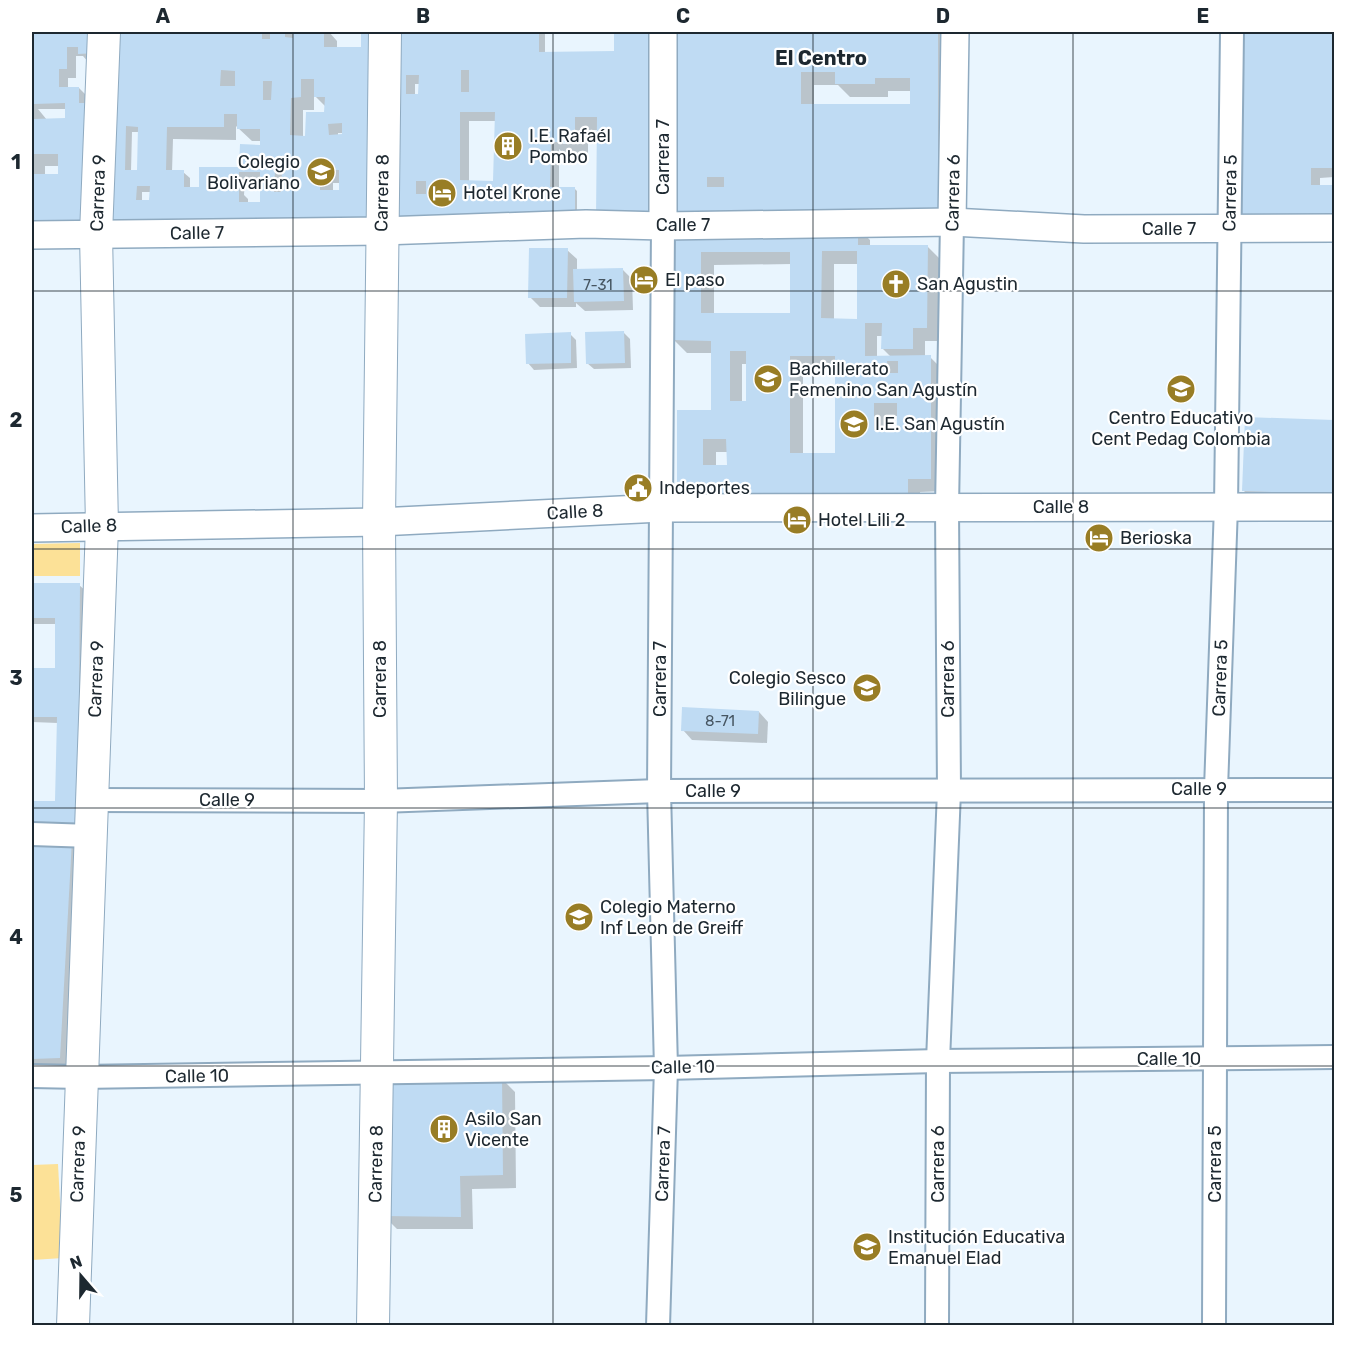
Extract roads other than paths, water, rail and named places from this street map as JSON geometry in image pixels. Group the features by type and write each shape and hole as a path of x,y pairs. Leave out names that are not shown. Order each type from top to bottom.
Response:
{"main road":[{"name":"Carrera 9","path":"73,1326 102,526 96,234 104,32"},
{"name":"Carrera 8","path":"372,1326 381,801 378,522 385,32"}],"street":[{"name":"Carrera 7","path":"658,1326 666,1068 659,790 663,32"},
{"name":"Carrera 6","path":"938,1326 939,1061 949,791 947,508 955,32"},
{"name":"Carrera 5","path":"1214,1326 1216,789 1226,506 1232,32"},
{"name":"Calle 7","path":"32,235 382,231 586,224 663,226 952,222 1084,229 1335,228"},
{"name":"Calle 8","path":"32,528 378,522 661,508 1335,507"},
{"name":"Calle 9","path":"92,800 381,801 659,790 1335,790"},
{"path":"32,834 92,836"},
{"name":"Calle 10","path":"32,1076 378,1073 939,1061 1335,1057"}],"place":[{"name":"I.E. Rafaél Pombo","path":"508,146"},
{"name":"Colegio Bolivariano","path":"321,172"},
{"name":"Hotel Krone","path":"442,193"},
{"name":"El paso","path":"644,280"},
{"name":"San Agustin","path":"896,284"},
{"name":"Bachillerato Femenino San Agustín","path":"768,379"},
{"name":"Centro Educativo Cent Pedag Colombia","path":"1181,389"},
{"name":"I.E. San Agustín","path":"854,424"},
{"name":"Indeportes","path":"638,488"},
{"name":"Hotel Lili 2","path":"797,520"},
{"name":"Berioska","path":"1099,538"},
{"name":"Colegio Sesco Bilingue","path":"867,688"},
{"name":"Colegio Materno Inf Leon de Greiff","path":"579,917"},
{"name":"Asilo San Vicente","path":"444,1129"},
{"name":"Institución Educativa Emanuel Elad","path":"867,1247"}],"district":[{"name":"El Centro","path":"821,58"}]}
